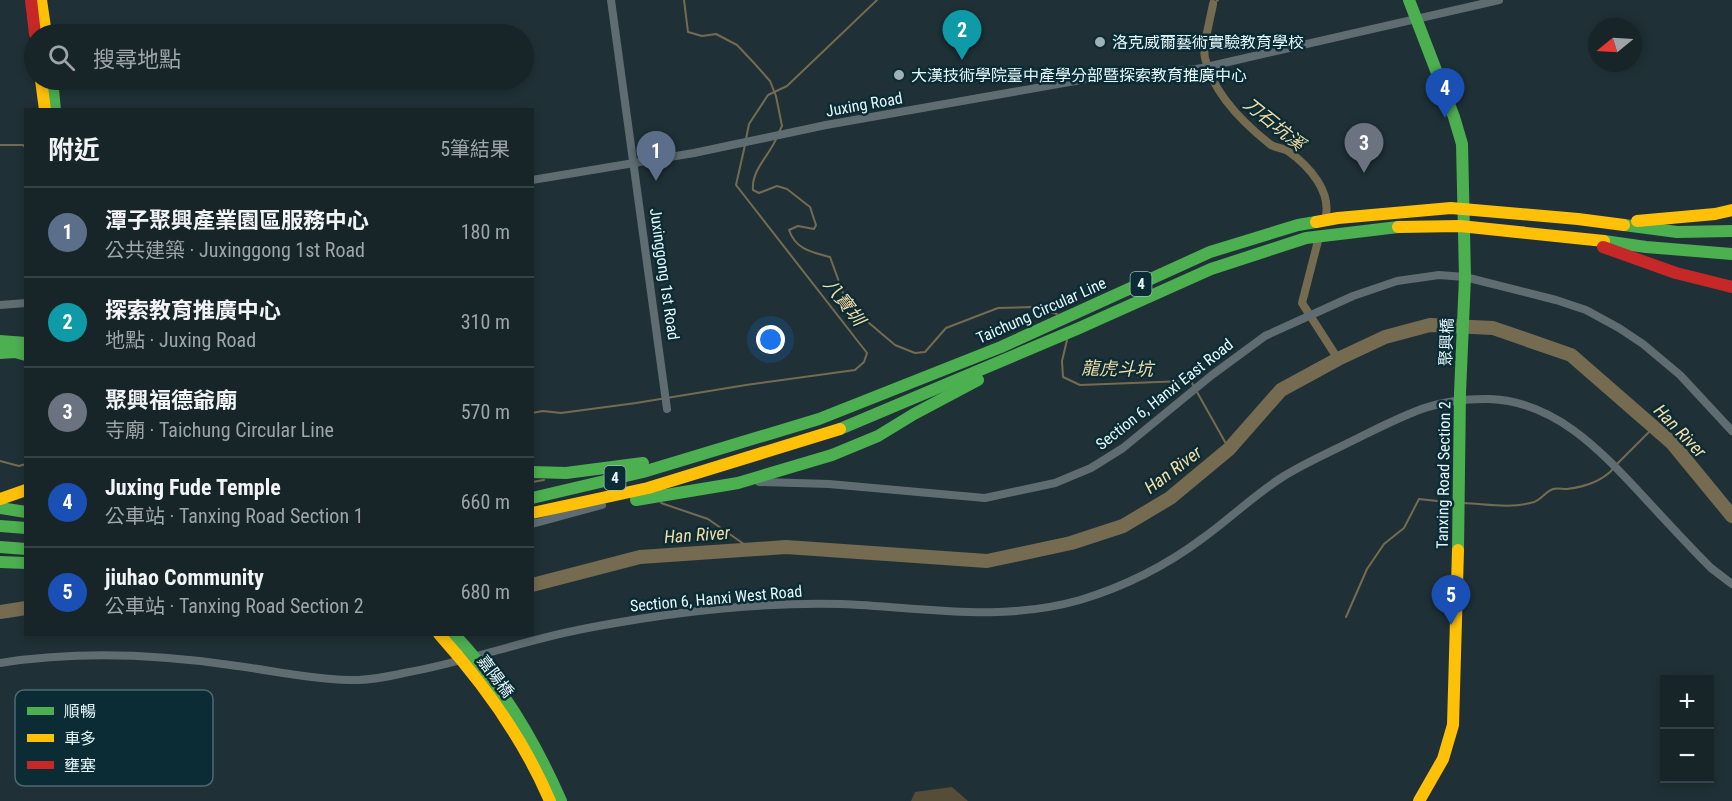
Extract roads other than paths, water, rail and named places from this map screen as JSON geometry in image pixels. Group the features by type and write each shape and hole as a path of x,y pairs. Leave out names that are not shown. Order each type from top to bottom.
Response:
{"main road":[{"path":"31,0 34,24"},
{"path":"41,0 45,24"},
{"name":"聚興橋","path":"1409,0 1454,117 1462,144 1465,277 1460,396"},
{"path":"42,90 45,108"},
{"path":"53,90 55,108"},
{"name":"Taichung Circular Line","path":"534,498 643,472 819,419 1002,347 1210,252 1298,225 1356,216 1451,208 1606,223"},
{"path":"1606,223 1715,214 1732,210"},
{"path":"1606,223 1677,232 1732,231"},
{"name":"Taichung Circular Line","path":"534,511 648,488 826,435 1077,329 1211,269 1306,238 1431,225 1583,238"},
{"path":"1583,238 1646,247 1732,254"},
{"path":"1583,238 1661,268 1732,287"},
{"path":"534,523 683,491 738,483 832,455 878,436 914,414 1077,329"},
{"path":"0,341 24,343"},
{"path":"0,353 15,352 24,354"},
{"name":"Tanxing Road Section 2","path":"1419,801 1441,762 1454,723 1460,396"},
{"path":"534,472 566,473 697,456"},
{"path":"0,499 24,491"},
{"path":"0,493 24,499"},
{"path":"0,508 24,512"},
{"path":"534,511 585,511"},
{"path":"0,518 24,520"},
{"path":"0,526 24,528"},
{"path":"0,533 24,535"},
{"path":"0,547 24,549"},
{"path":"0,562 24,563"},
{"name":"嘉陽橋","path":"441,636 478,678 526,739"},
{"name":"嘉陽橋","path":"456,636 492,679 526,739"},
{"path":"526,739 550,801"},
{"path":"526,739 541,756 561,801"}],"street":[{"name":"Juxinggong 1st Road","path":"611,0 668,409"},
{"path":"1416,19 1499,0"},
{"name":"Juxing Road","path":"534,180 635,164 826,125 1098,77 1202,68 1416,19"},
{"name":"Section 6, Hanxi East Road","path":"534,522 625,499 705,486 753,482 829,484 985,498 1055,483 1091,468 1123,448 1212,375 1265,336 1353,296 1397,281 1439,275 1465,277 1586,310 1643,344 1680,375 1732,430"},
{"path":"0,305 24,303"},
{"name":"Section 6, Hanxi West Road","path":"0,663 43,656 162,657 231,665 295,676 354,681 440,667 590,627 681,613 806,604 840,604 973,614 1005,613 1052,607 1083,599 1166,563 1191,547 1286,475 1414,411 1460,396 1507,400 1530,407 1568,426 1600,451 1705,562 1732,584"},
{"path":"0,569 24,568"}],"waterway":[{"name":"龍虎斗坑","path":"684,0 688,32 702,36 716,34 737,45 770,81 776,96 782,126 779,132"},
{"name":"八寶圳","path":"746,139 749,124 768,95 787,86 877,0"},
{"name":"八寶圳","path":"1211,0 1213,4 1218,0"},
{"name":"刀石坑溪","path":"1213,4 1204,54 1215,84 1230,107 1250,127 1271,145 1288,151 1311,172 1326,200 1325,220"},
{"name":"龍虎斗坑","path":"777,137 758,169 753,190 759,193 777,186 787,189 810,207 816,225 814,229 798,226 789,230 792,237 805,249 830,257 846,301 895,345 915,353 925,352 946,328 998,308 1032,307 1057,314"},
{"path":"0,145 24,146"},
{"name":"八寶圳","path":"534,413 561,413 855,370 864,362 867,353 736,185 745,145"},
{"name":"刀石坑溪","path":"1319,237 1302,303 1338,359"},
{"name":"Han River","path":"534,584 640,557 786,547 987,561 1071,543 1123,526 1170,498 1229,449 1281,390 1385,337 1430,325 1493,328 1571,355 1672,443 1732,516"},
{"name":"龍虎斗坑","path":"1067,340 1062,361 1063,377 1080,385 1184,381 1192,383 1194,387"},
{"name":"龍虎斗坑","path":"1197,392 1229,449"},
{"path":"1617,464 1654,427"},
{"path":"0,461 19,466 24,465"},
{"path":"1464,503 1525,504 1536,501 1553,489 1567,489 1592,483 1613,469"},
{"path":"534,482 544,480"},
{"path":"1346,617 1367,569 1384,544 1404,528 1419,499 1455,503"},
{"path":"661,503 708,519 751,549"},
{"name":"Han River","path":"0,612 24,608"}],"place":[{"name":"洛克威爾藝術實驗教育學校","path":"1100,42"},
{"name":"探索教育推廣中心","path":"962,60"},
{"name":"大漢技術學院臺中產學分部暨探索教育推廣中心","path":"899,75"},
{"name":"Juxing Fude Temple","path":"1445,118"},
{"name":"聚興福德爺廟","path":"1364,173"},
{"name":"潭子聚興產業園區服務中心","path":"656,181"},
{"name":"jiuhao Community","path":"1451,625"}]}
